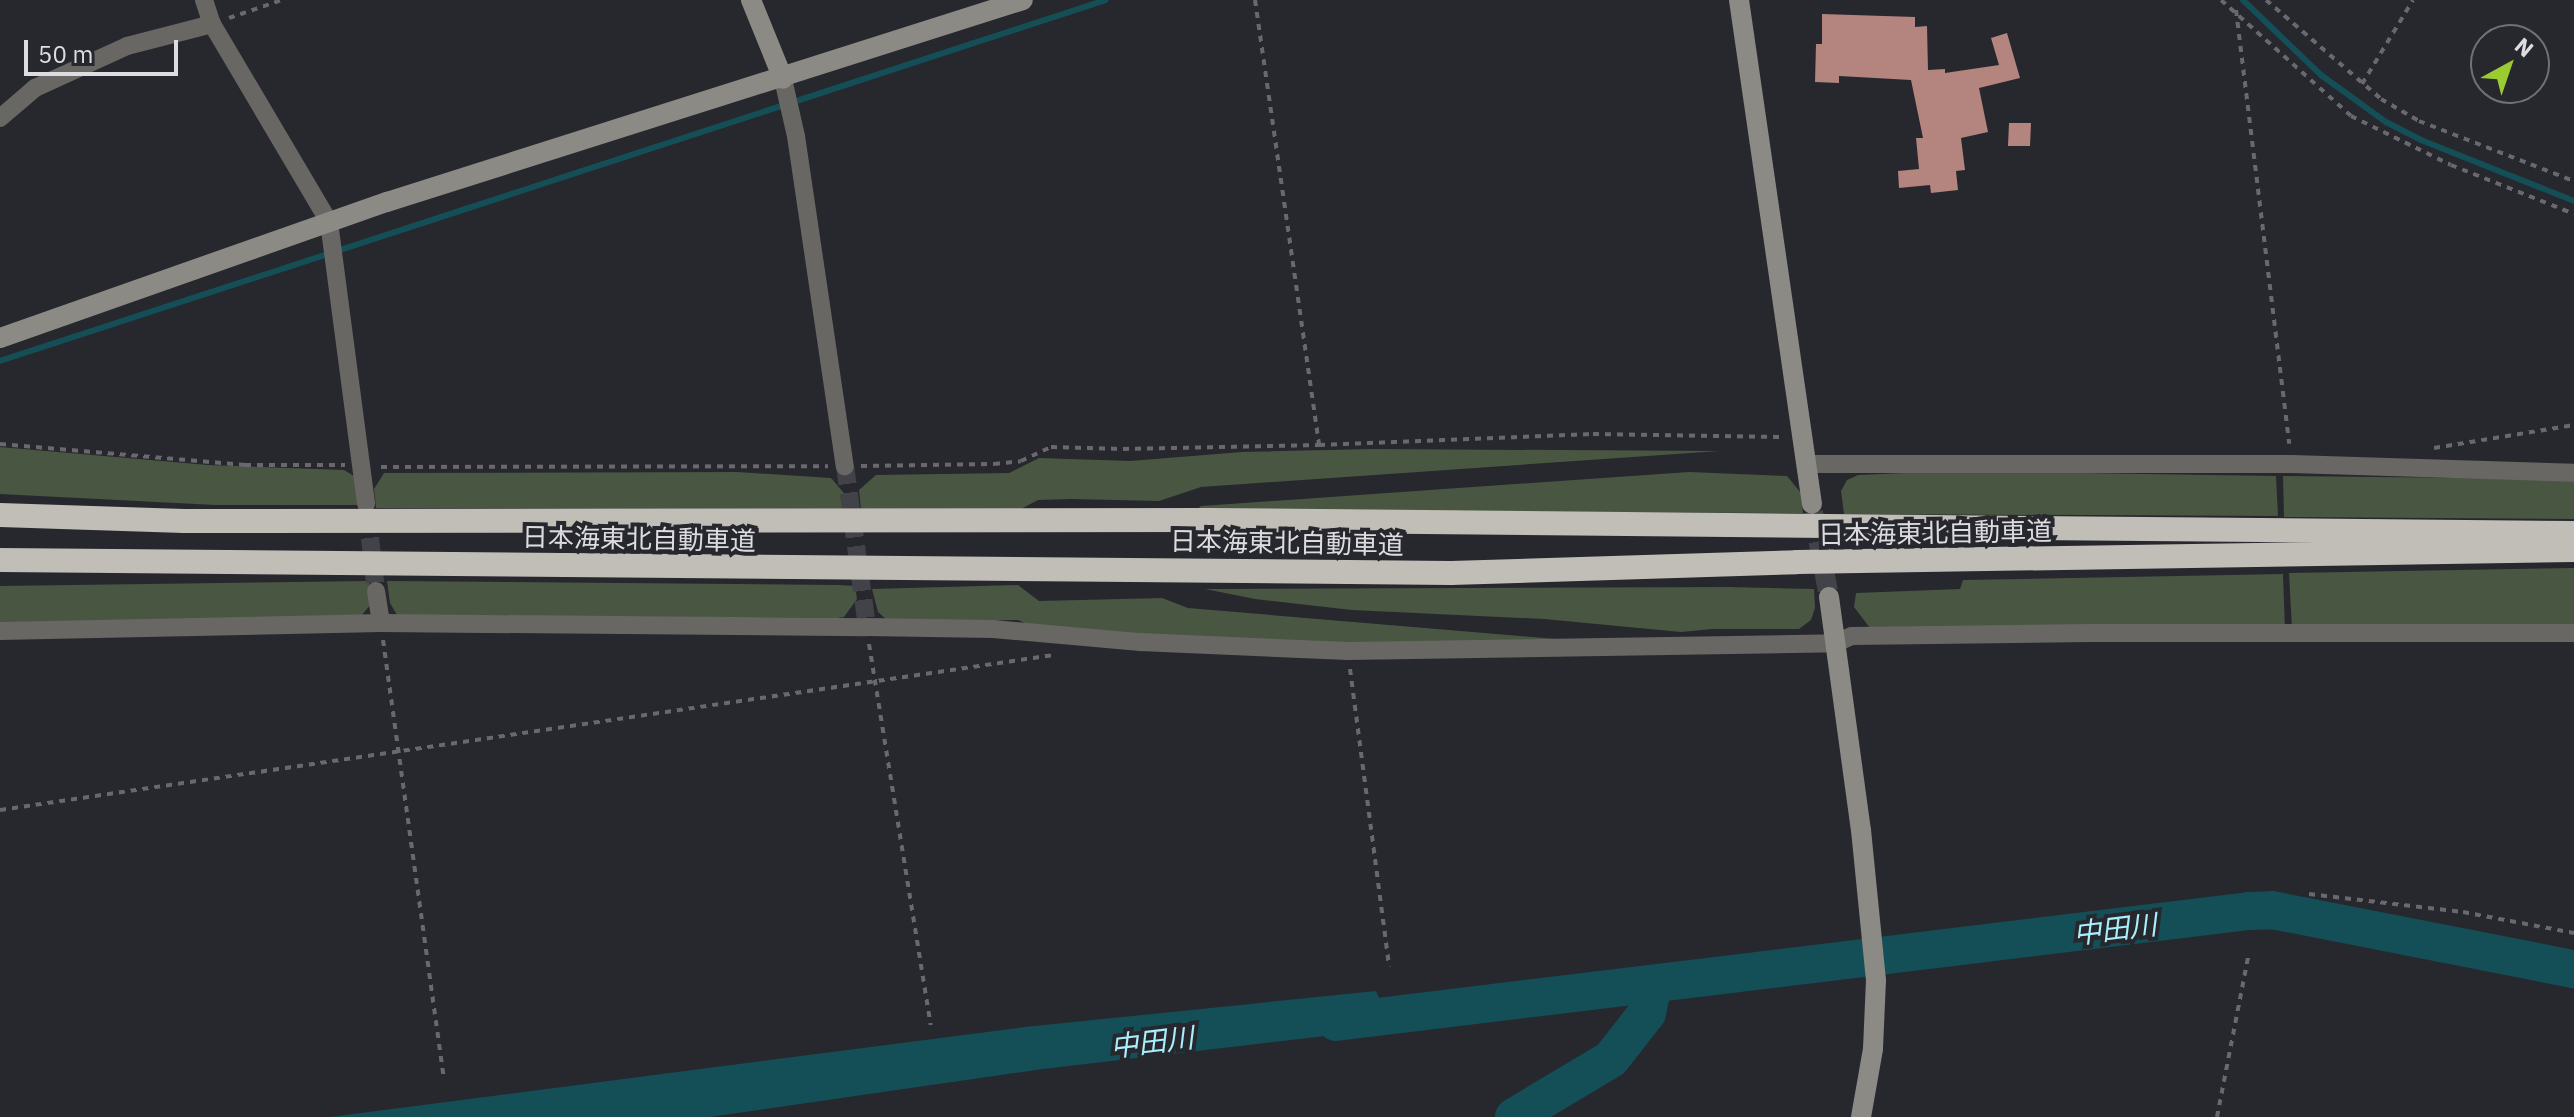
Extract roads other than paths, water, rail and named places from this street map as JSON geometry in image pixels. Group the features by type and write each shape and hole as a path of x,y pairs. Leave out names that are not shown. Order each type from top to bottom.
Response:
{"highway":[{"name":"日本海東北自動車道","path":"0,515 200,521 1210,520 2574,533"},
{"name":"日本海東北自動車道","path":"0,560 1451,573 1797,562 2574,550"},
{"path":"0,566 102,563"}],"street":[{"path":"204,0 212,24 329,222 366,504"},
{"path":"751,0 783,79 796,136 845,466"},
{"path":"0,338 329,222 1023,0"},
{"path":"1739,0 1812,504"},
{"path":"0,118 35,88 127,46 212,24"},
{"path":"1806,464 2292,464 2574,473"},
{"path":"376,591 381,623"},
{"path":"1829,597 1876,980 1873,1049 1861,1117"},
{"path":"0,631 381,623 867,627 993,629 1140,642 1348,651 1836,643 1852,636 2574,633"}],"water":[{"path":"1376,991 1393,1028 1043,1069 710,1117 330,1117 1025,1027"}],"waterway":[{"path":"0,361 1106,0"},
{"path":"2243,0 2321,75 2386,122 2421,140 2574,201"},
{"name":"中田川","path":"1336,1022 2272,910 2574,969"},
{"name":"中田川","path":"1514,1117 1611,1059 1647,1013 1653,985"}],"tunnel":[{"path":"845,466 867,627"},
{"path":"367,511 376,591"},
{"path":"1813,512 1829,597"}]}
